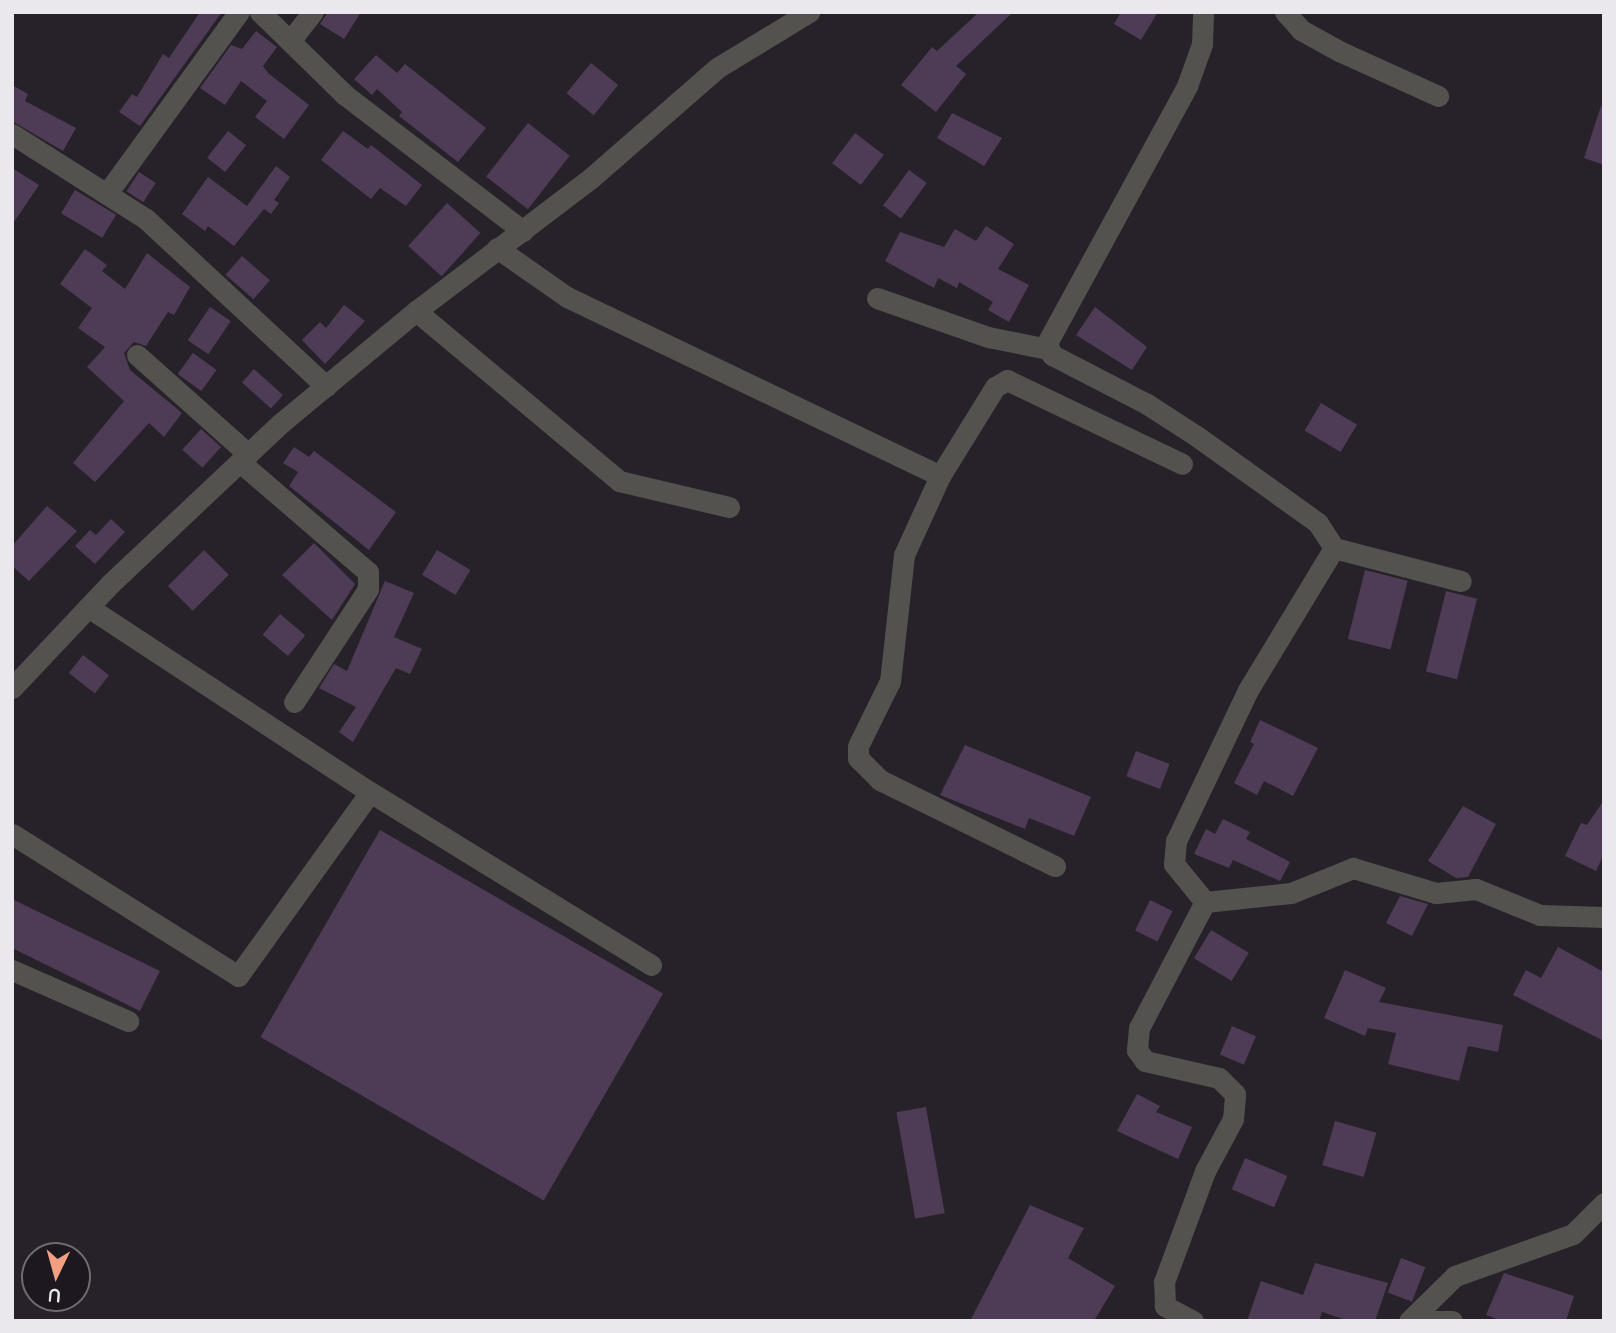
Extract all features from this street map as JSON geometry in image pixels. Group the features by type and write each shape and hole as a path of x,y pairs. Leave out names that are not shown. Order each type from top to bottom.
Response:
{"street":[{"path":"108,192 239,12"},
{"path":"260,12 345,95 523,232"},
{"path":"290,41 313,12"},
{"path":"12,688 88,607 244,458 326,386 416,311 497,248 523,232 717,68 809,12"},
{"path":"1048,349 1053,325 1187,86 1202,44 1203,12"},
{"path":"1285,12 1311,36 1438,96"},
{"path":"12,134 108,192 146,219 326,386"},
{"path":"497,248 567,298 940,476"},
{"path":"877,298 988,337 1048,349 1179,423 1318,523 1334,548 1461,581"},
{"path":"416,311 619,481 729,507"},
{"path":"137,355 368,572 368,589 294,702"},
{"path":"1055,866 880,780 858,758 858,746 890,681 904,555 940,476 995,387 1007,380 1182,464"},
{"path":"1205,902 1174,864 1172,850 1248,690 1334,548"},
{"path":"88,607 370,792 651,965"},
{"path":"12,834 238,976 370,792"},
{"path":"1205,902 1291,893 1353,868 1436,893 1475,888 1540,915 1604,918"},
{"path":"1193,1321 1166,1306 1164,1282 1205,1171 1233,1119 1235,1094 1219,1078 1145,1061 1137,1040 1148,1008 1205,902"},
{"path":"12,970 128,1021"},
{"path":"1409,1321 1455,1276 1573,1234 1604,1203"},
{"path":"1420,1321 1452,1321"}],"building":[{"path":"200,12 222,12 140,126 119,112 132,94 137,97 163,54 169,58"},
{"path":"328,12 361,12 344,39 320,24"},
{"path":"979,12 1013,12 956,66 966,74 936,112 901,85 932,47 937,51"},
{"path":"1121,12 1158,12 1141,40 1114,24"},
{"path":"256,31 277,47 263,66 268,73 309,105 284,139 255,117 267,101 241,81 225,105 200,88 231,45 242,49"},
{"path":"376,55 397,73 405,64 486,128 458,162 399,116 402,112 377,89 372,95 354,79"},
{"path":"591,63 618,85 594,115 566,93"},
{"path":"12,85 28,94 25,101 76,128 63,151 12,121"},
{"path":"1601,106 1604,107 1604,165 1584,158"},
{"path":"952,113 1002,138 984,166 937,138"},
{"path":"528,123 570,156 528,209 486,177"},
{"path":"228,131 246,145 225,172 207,158"},
{"path":"343,131 368,149 371,145 422,185 406,206 380,188 371,199 321,160"},
{"path":"855,133 884,155 861,185 832,163"},
{"path":"276,166 290,177 274,200 279,203 271,214 264,209 234,246 208,226 205,231 182,214 208,177 247,206"},
{"path":"12,168 39,185 12,225"},
{"path":"909,170 927,183 901,219 883,206"},
{"path":"139,172 156,183 143,202 126,191"},
{"path":"75,190 116,215 102,238 61,213"},
{"path":"447,203 480,233 442,276 408,246"},
{"path":"986,226 1014,244 998,269 1029,285 1009,322 988,310 993,302 959,282 957,288 938,278 934,288 885,261 900,232 944,247 955,229 976,241"},
{"path":"85,249 107,265 102,271 125,289 147,253 190,287 174,315 168,312 146,346 134,342 124,353 130,370 182,413 164,437 149,423 95,482 73,463 124,401 87,367 105,347 78,328 92,308 60,284"},
{"path":"242,256 270,280 254,299 226,275"},
{"path":"344,305 365,321 325,364 302,340 320,322 326,328"},
{"path":"210,307 231,321 208,354 188,340"},
{"path":"1095,307 1147,347 1132,370 1076,335"},
{"path":"193,353 216,370 201,391 178,374"},
{"path":"254,369 283,395 271,408 242,382"},
{"path":"1321,403 1357,425 1341,452 1305,430"},
{"path":"201,429 221,447 202,468 182,450"},
{"path":"294,447 309,457 314,451 396,512 369,550 289,486 298,472 283,463"},
{"path":"47,506 77,531 29,581 12,566 12,546"},
{"path":"111,519 125,532 95,564 75,546 90,530 96,535"},
{"path":"314,543 355,584 332,620 282,575"},
{"path":"204,550 229,575 193,611 168,586"},
{"path":"437,550 470,570 455,595 422,575"},
{"path":"1365,570 1408,581 1391,650 1348,639"},
{"path":"385,581 414,593 394,637 422,649 410,674 396,668 353,742 339,732 356,707 319,688 334,664 347,671"},
{"path":"1446,591 1477,599 1457,679 1426,672"},
{"path":"280,614 305,635 288,656 263,635"},
{"path":"83,655 109,675 95,693 69,673"},
{"path":"1260,720 1318,748 1293,796 1264,781 1257,795 1234,783 1254,744 1250,742"},
{"path":"965,745 1091,797 1074,836 1029,818 1025,829 940,795"},
{"path":"1136,751 1170,764 1160,789 1126,776"},
{"path":"1604,800 1604,854 1596,871 1565,856 1581,823 1587,825"},
{"path":"1463,806 1496,824 1468,877 1456,878 1428,861"},
{"path":"1223,819 1250,832 1246,839 1290,862 1280,881 1233,860 1229,868 1194,854 1206,829 1215,834"},
{"path":"380,830 663,993 544,1200 261,1037"},
{"path":"1400,896 1428,904 1412,936 1386,923"},
{"path":"12,899 160,971 140,1011 12,948"},
{"path":"1150,900 1172,911 1158,942 1135,931"},
{"path":"1211,930 1249,953 1232,981 1194,958"},
{"path":"1558,947 1604,972 1604,1041 1513,995 1526,970 1541,978"},
{"path":"1345,970 1386,988 1379,1002 1503,1025 1498,1052 1468,1046 1459,1081 1388,1064 1396,1033 1368,1028 1365,1036 1324,1018"},
{"path":"1232,1026 1256,1036 1244,1065 1220,1055"},
{"path":"1137,1094 1160,1106 1156,1112 1192,1127 1178,1159 1117,1131"},
{"path":"926,1107 945,1213 915,1219 896,1112"},
{"path":"1335,1121 1376,1133 1364,1177 1322,1165"},
{"path":"1245,1158 1287,1176 1274,1207 1232,1189"},
{"path":"1030,1205 1084,1228 1068,1258 1115,1286 1094,1321 970,1321"},
{"path":"1401,1258 1425,1267 1412,1302 1388,1293"},
{"path":"1315,1263 1388,1283 1375,1321 1349,1321 1322,1312 1319,1321 1247,1321 1261,1281 1303,1295"},
{"path":"1504,1273 1574,1296 1566,1321 1502,1321 1486,1315"}]}
